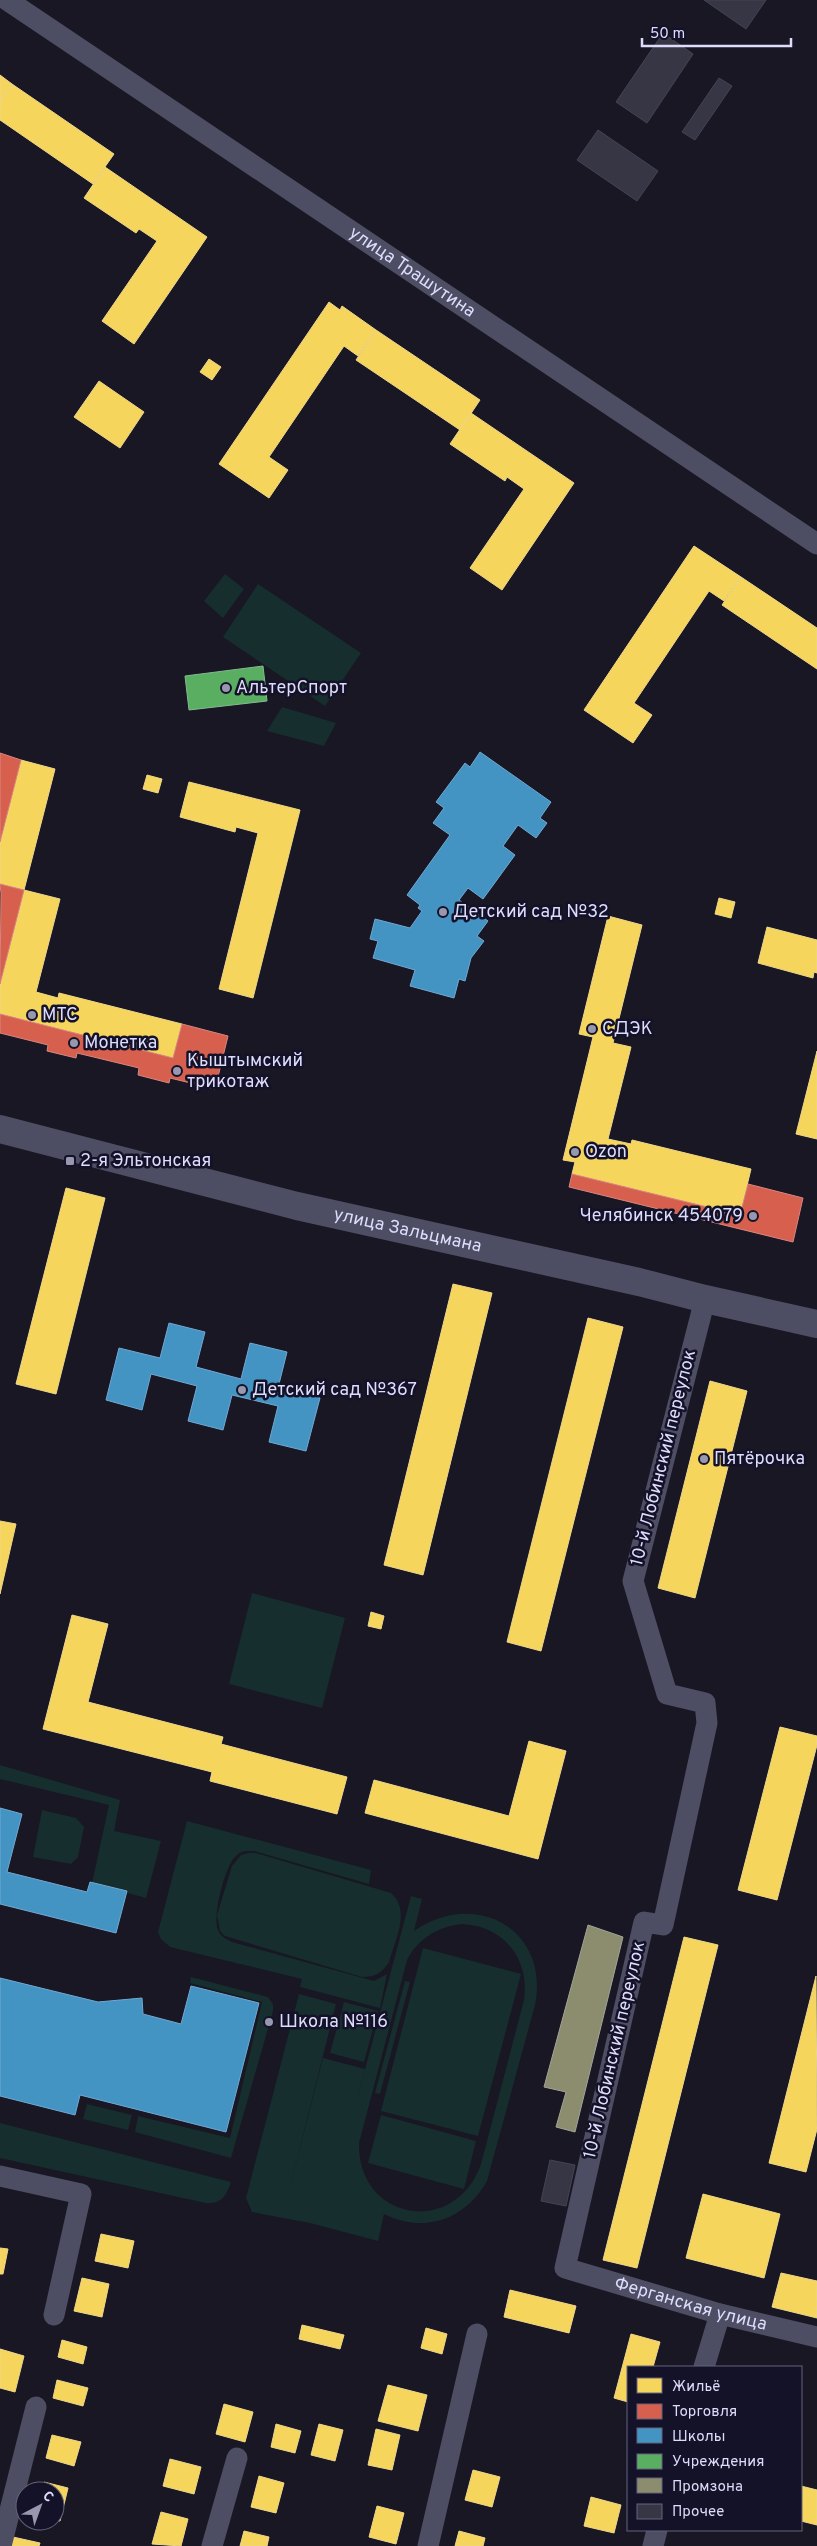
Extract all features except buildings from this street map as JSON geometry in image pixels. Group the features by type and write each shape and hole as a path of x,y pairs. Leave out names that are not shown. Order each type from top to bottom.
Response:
{"street":[{"name":"улица Трашутина","path":"7,0 817,544"},
{"name":"улица Зальцмана","path":"0,1128 297,1206 639,1282 817,1324"},
{"name":"10-й Лобинский переулок","path":"565,2268 644,1922 663,1925 707,1723 704,1703 667,1694 633,1581 705,1299"},
{"path":"0,2176 81,2194 54,2315"},
{"name":"Ферганская улица","path":"565,2268 720,2314 817,2337"},
{"path":"704,2366 720,2314"},
{"path":"428,2546 477,2334"},
{"path":"1,2546 36,2407"},
{"path":"212,2546 237,2458"},
{"path":"653,2546 657,2531"}],"green space":[{"path":"225,574 244,589 223,618 204,601"},
{"path":"258,584 361,653 325,706 223,637"},
{"path":"282,707 336,723 324,746 267,731"},
{"path":"252,1593 345,1618 322,1708 229,1684"},
{"path":"0,1765 120,1800 114,1831 161,1841 146,1898 92,1883 109,1805 0,1779"},
{"path":"42,1810 76,1818 84,1827 78,1857 71,1864 33,1857"},
{"path":"187,1821 371,1870 369,1884 254,1851 242,1852 232,1861 224,1880 218,1903 217,1923 220,1934 232,1942 374,1981 387,1974 380,2008 300,1987 302,1979 170,1947 161,1939 158,1932"},
{"path":"256,1853 391,1893 397,1900 400,1908 400,1926 389,1962 381,1972 362,1977 225,1936 220,1931 217,1915 232,1866 241,1855"},
{"path":"411,1896 422,1899 414,1931 438,1919 461,1914 483,1916 503,1924 520,1937 531,1956 537,1979 535,2005 487,2181 478,2194 455,2214 442,2220 428,2223 399,2220 384,2214 378,2241 310,2223 252,2212 246,2198 299,1994 336,2004 290,2187 323,2058 365,2069 354,2111","holes":["462,1924 477,1926 502,1938 518,1958 523,1971 525,1985 524,2000 481,2164 468,2188 451,2203 430,2210 409,2210 390,2203 374,2190 363,2169 359,2143 407,1960 423,1940 437,1931"]},
{"path":"423,1948 521,1974 478,2136 381,2111"},
{"path":"191,1977 268,1997 273,2004 273,2011 231,2158 135,2132 138,2116 230,2138 262,2002 190,1983"},
{"path":"405,1981 410,1982 380,2094 375,2093"},
{"path":"344,2002 378,2011 364,2062 330,2053"},
{"path":"87,2104 132,2115 128,2130 83,2119"},
{"path":"381,2115 476,2141 464,2189 368,2163"},
{"path":"0,2123 231,2182 223,2198 216,2202 206,2203 0,2158"}],"place":[{"name":"АльтерСпорт","path":"226,688"},
{"name":"Детский сад №32","path":"443,912"},
{"name":"МТС","path":"32,1015"},
{"name":"СДЭК","path":"592,1029"},
{"name":"Монетка","path":"74,1043"},
{"name":"Кыштымский трикотаж","path":"177,1071"},
{"name":"Ozon","path":"575,1152"},
{"name":"2-я Эльтонская","path":"70,1161"},
{"name":"Челябинск 454079","path":"753,1216"},
{"name":"Детский сад №367","path":"242,1390"},
{"name":"Пятёрочка","path":"704,1459"},
{"name":"Школа №116","path":"269,2022"}]}
